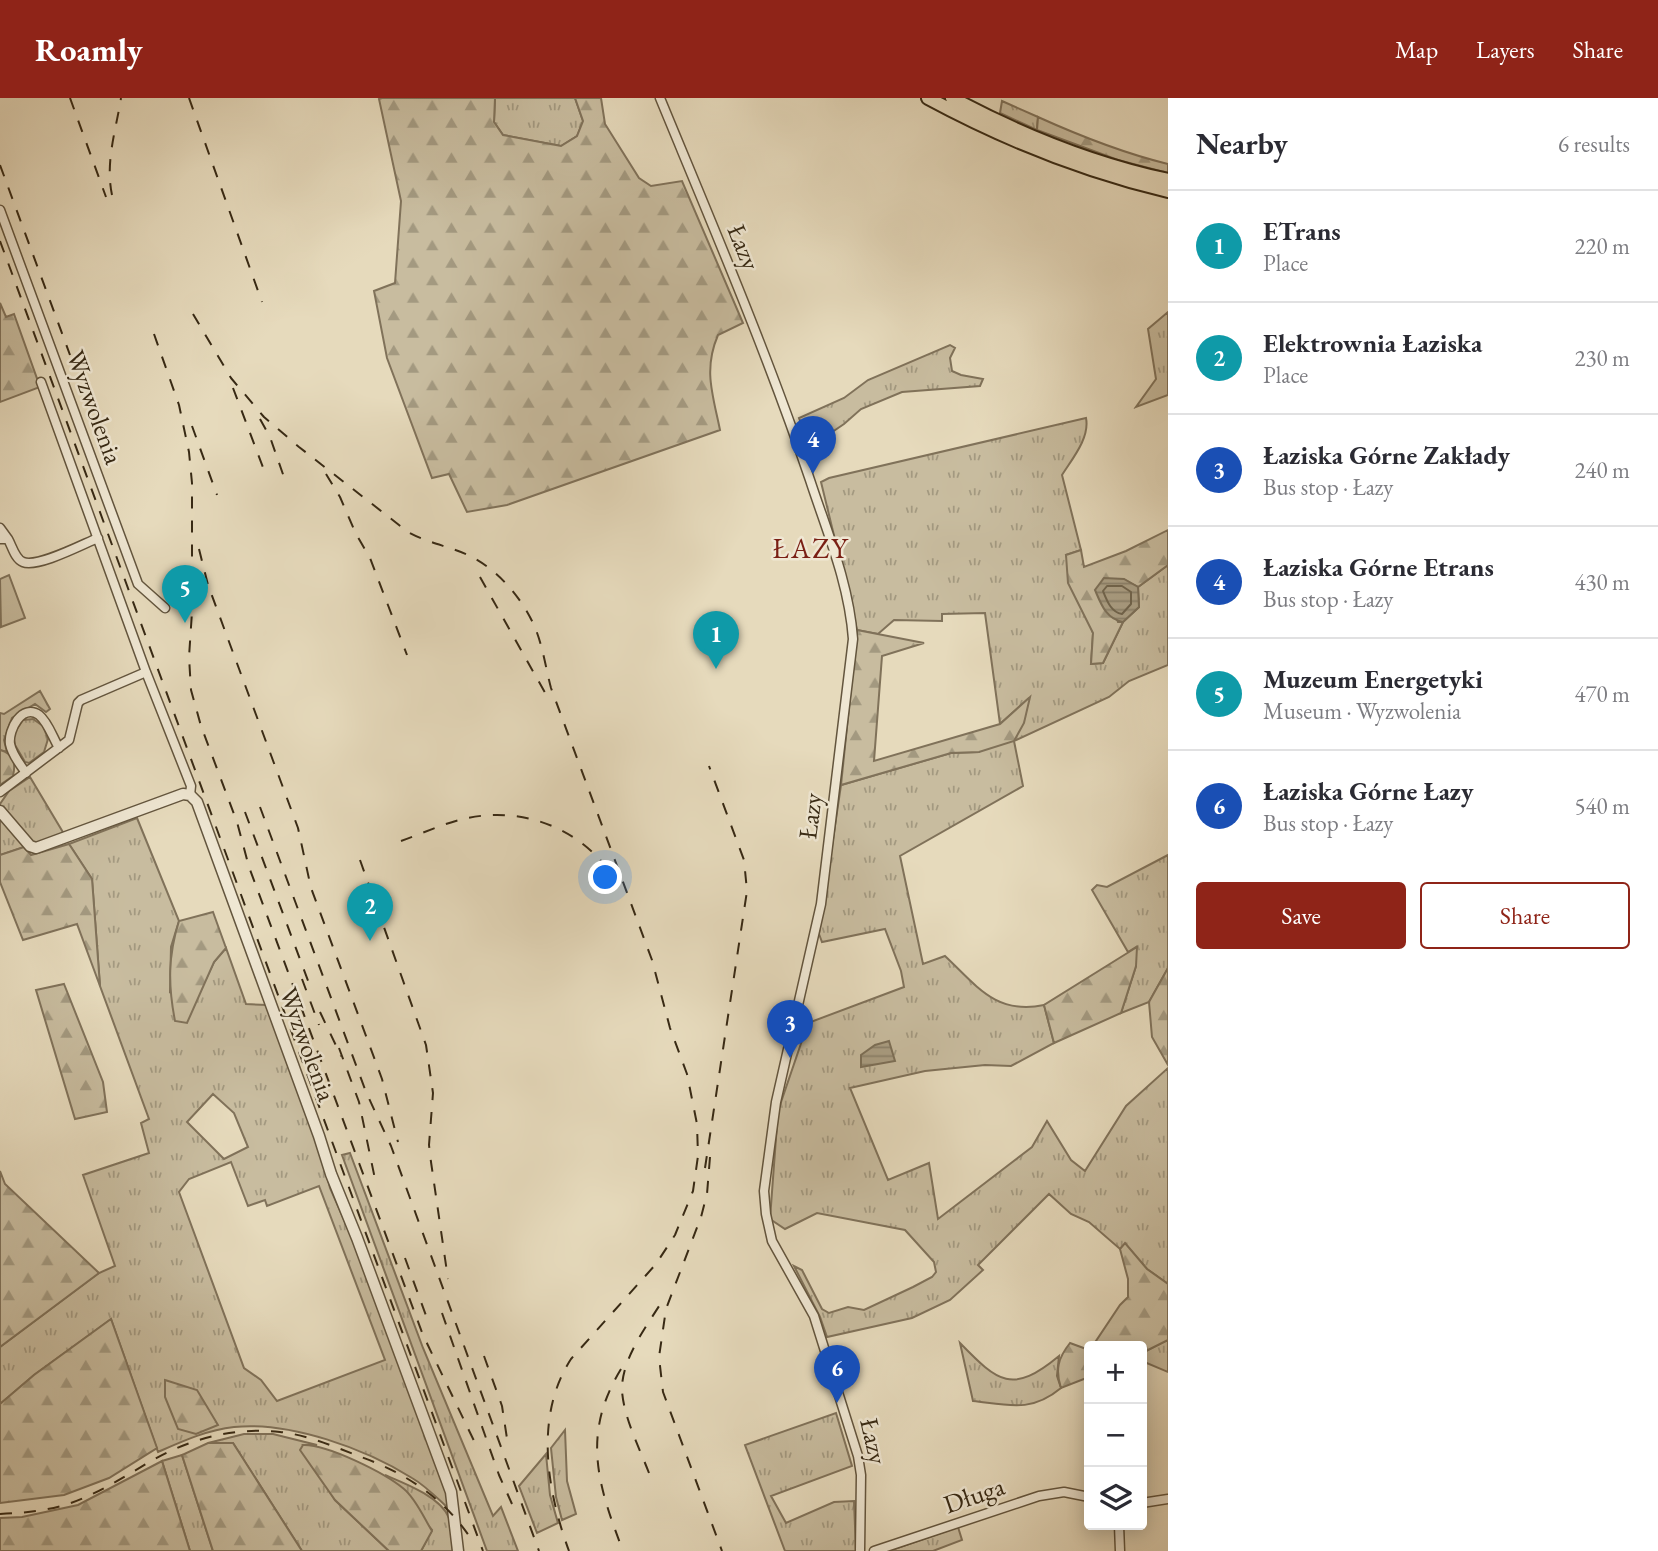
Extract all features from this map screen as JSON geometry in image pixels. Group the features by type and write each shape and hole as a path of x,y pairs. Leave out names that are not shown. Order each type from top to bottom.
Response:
{"main road":[{"path":"928,98 990,130 1049,155 1100,173 1168,191"},
{"path":"952,98 1005,125 1076,153 1168,180"}],"street":[{"name":"Łazy","path":"660,98 791,423 843,578 851,612 853,639 821,904 776,1102 764,1191 772,1241 814,1316 858,1456 861,1475 860,1551"},
{"name":"Wyzwolenia","path":"0,210 138,584 165,608"},
{"name":"Wyzwolenia","path":"41,382 146,672 191,786 190,795 197,802 331,1174 362,1250 451,1492 458,1551"},
{"path":"0,527 4,539 17,558 27,563 39,562 98,538"},
{"path":"0,792 69,740 81,700 146,672"},
{"path":"26,773 12,752 9,742 10,731 16,720 26,714 41,716 59,748"},
{"path":"0,811 30,846 36,848 183,794 190,795"},
{"name":"Długa","path":"874,1551 1039,1496 1064,1492 1084,1496"},
{"path":"1147,1502 1168,1499"},
{"path":"1119,1530 1120,1551"}],"green space":[{"path":"495,98 575,98 583,121 577,136 561,146 503,135 494,122"},
{"path":"495,98 494,122 503,135 561,146 577,136 583,121 575,98 601,98 605,124 639,178 651,186 682,181 743,323 718,335 713,348 710,371 720,430 507,505 467,512 449,474 432,478 387,358 374,291 395,283 401,201 379,99"},
{"path":"1002,101 1038,117 1037,130 1000,113"},
{"path":"1038,117 1102,144 1168,164 1168,173 1118,160 1037,130"},
{"path":"0,303 6,317 14,314 40,387 0,402"},
{"path":"1168,312 1168,395 1136,407 1156,379 1148,329"},
{"path":"950,345 955,348 950,358 952,371 983,379 980,386 902,392 861,409 810,447 799,418 844,398 868,380"},
{"path":"1086,418 1083,441 1062,475 1081,550 1066,555 1093,633 1091,664 1103,663 1123,622 1139,607 1138,587 1168,565 1168,665 1129,681 1109,697 1014,741 1023,786 900,856 923,964 945,956 988,996 1000,1002 1027,1007 1044,1005 1054,1043 1011,1066 985,1065 925,1071 850,1088 888,1180 929,1163 938,1219 1032,1147 1047,1121 1071,1160 1085,1171 1126,1106 1168,1068 1168,1284 1147,1269 1125,1244 1120,1249 1089,1222 1071,1214 1049,1194 978,1265 983,1270 950,1300 912,1318 827,1337 794,1266 802,1270 822,1309 829,1313 848,1307 864,1310 932,1277 936,1272 934,1262 905,1230 817,1213 785,1229 770,1219 778,1111 808,1023 904,987 901,971 885,929 822,942 819,934 841,785 951,753 979,752 1029,698 1000,724 985,613 942,614 942,621 894,620 878,634 857,630 821,482"},
{"path":"1168,530 1168,565 1138,587 1123,579 1104,579 1118,622 1123,622 1103,663 1091,664 1093,633 1068,583 1066,555 1081,550 1084,567 1126,551"},
{"path":"9,575 25,618 1,627 0,579"},
{"path":"857,630 924,643 882,656 874,761 1000,724 1030,697 1024,723 1014,741 979,752 951,753 841,785"},
{"path":"40,691 50,709 46,712 35,704 12,718 4,740 7,752 0,750 0,713 4,714"},
{"path":"33,719 43,726 48,739 44,752 29,763 25,762 15,745 13,735 23,720"},
{"path":"0,750 11,757 14,767 13,776 0,785"},
{"path":"30,777 64,834 0,855 0,804 9,791"},
{"path":"137,818 179,921 171,947 170,992 206,979 214,962 226,948 246,1004 267,1005 317,1137 330,1188 360,1256 450,1502 449,1509 422,1485 373,1457 327,1439 279,1428 224,1428 158,1452 111,1319 34,1375 0,1404 0,1347 99,1273 115,1266 83,1175 149,1153 141,1123 149,1119 100,986 92,879 69,844","holes":["213,1094 234,1113 248,1147 224,1159 187,1122","231,1162 248,1206 265,1200 267,1206 319,1186 385,1360 277,1401 261,1380 244,1368 179,1192 189,1179"]},
{"path":"69,844 92,879 100,986 77,924 23,940 0,882 0,855 24,847 31,855"},
{"path":"1168,855 1168,968 1149,1002 1121,1013 1136,966 1136,947 1128,952 1092,890 1097,885 1107,887"},
{"path":"213,912 226,948 214,962 187,1023 175,1021 170,971 179,921"},
{"path":"1137,947 1136,966 1121,1013 1054,1043 1044,1005"},
{"path":"1168,968 1168,1065 1152,1037 1149,1002"},
{"path":"64,984 103,1082 107,1112 75,1119 36,990"},
{"path":"350,1153 423,1348 493,1516 501,1507 518,1551 487,1551 342,1155"},
{"path":"0,1171 5,1184 99,1273 0,1347"},
{"path":"1125,1243 1147,1269 1168,1284 1168,1340 1147,1350 1147,1341 1096,1341 1128,1297 1128,1279 1120,1249"},
{"path":"111,1319 157,1448 109,1478 64,1495 0,1503 0,1404 34,1375"},
{"path":"1168,1340 1168,1372 1147,1363 1147,1350"},
{"path":"960,1343 985,1367 1006,1379 1029,1376 1059,1356 1057,1376 1061,1388 1040,1401 1029,1404 1008,1405 973,1401"},
{"path":"1070,1343 1084,1348 1084,1379 1061,1388 1058,1375 1063,1354"},
{"path":"165,1380 197,1390 218,1425 196,1434 178,1429 165,1397"},
{"path":"836,1413 852,1466 771,1496 786,1523 834,1502 854,1501 856,1551 785,1551 745,1445"},
{"path":"565,1430 567,1481 576,1514 562,1520 556,1497 551,1448"},
{"path":"244,1434 273,1434 317,1445 303,1445 335,1500 389,1551 302,1551 233,1443 208,1443"},
{"path":"208,1443 233,1443 302,1551 213,1551 182,1455"},
{"path":"303,1445 326,1449 355,1461 384,1475 404,1489 416,1503 432,1531 421,1551 389,1551 335,1500 300,1450"},
{"path":"546,1454 550,1495 558,1523 537,1533 519,1486"},
{"path":"182,1455 213,1551 190,1551 162,1461"},
{"path":"162,1461 190,1551 0,1551 0,1518 22,1517 78,1505"},
{"path":"385,1475 430,1497 445,1510 456,1551 421,1551 432,1530"},
{"path":"958,1527 962,1540 933,1551 889,1551"}],"water":[{"path":"1104,578 1124,579 1138,587 1139,607 1123,622 1108,614 1097,595 1095,590"},
{"path":"889,1041 895,1061 861,1067 861,1055 875,1045"}],"railway":[{"path":"70,98 106,197"},
{"path":"112,195 110,158 121,98"},
{"path":"189,98 262,302"},
{"path":"0,165 70,355"},
{"path":"0,241 483,1551"},
{"path":"193,314 231,378 264,417 408,532 468,555 490,568 509,586 525,608 536,630 551,688 652,960 670,1028 687,1074 697,1124 698,1156 693,1191 675,1235 656,1264 571,1359 559,1381 552,1405 548,1429 550,1479 569,1551"},
{"path":"154,334 179,405 189,452 192,483 192,612 189,657 191,690 201,726 237,822 249,867 423,1335 476,1445"},
{"path":"233,388 264,470"},
{"path":"260,419 270,437 285,480"},
{"path":"192,426 217,495"},
{"path":"326,474 370,558 407,655"},
{"path":"199,549 208,585 298,828 311,888 382,1079 398,1142"},
{"path":"480,577 548,698"},
{"path":"705,1168 747,891 744,860 709,766"},
{"path":"260,807 366,1092 391,1146 539,1551"},
{"path":"245,812 310,986"},
{"path":"401,841 439,826 485,815 528,818 568,834 586,846 615,879"},
{"path":"360,860 426,1045 433,1093 429,1145 448,1279"},
{"path":"302,979 319,1025"},
{"path":"320,1012 341,1056"},
{"path":"339,1048 359,1102 375,1179"},
{"path":"710,1157 707,1194 666,1309 659,1357 663,1392 722,1551"},
{"path":"405,1258 428,1321"},
{"path":"649,1473 626,1412 623,1379 637,1342 664,1298"},
{"path":"442,1313 499,1475 512,1504"},
{"path":"484,1356 502,1406 508,1445"},
{"path":"621,1369 609,1393 597,1438 601,1482 623,1551"},
{"path":"0,1514 51,1508 79,1500 168,1452 198,1440 230,1433 263,1431 290,1434 331,1445 394,1471 438,1501 463,1527 473,1542"}],"place":[{"name":"Łaziska Górne Etrans","path":"813,474"},
{"name":"Muzeum Energetyki","path":"185,623"},
{"name":"ETrans","path":"716,669"},
{"name":"Elektrownia Łaziska","path":"370,941"},
{"name":"Łaziska Górne Zakłady","path":"790,1058"},
{"name":"Łaziska Górne Łazy","path":"837,1403"}],"district":[{"name":"ŁAZY","path":"811,548"}]}
